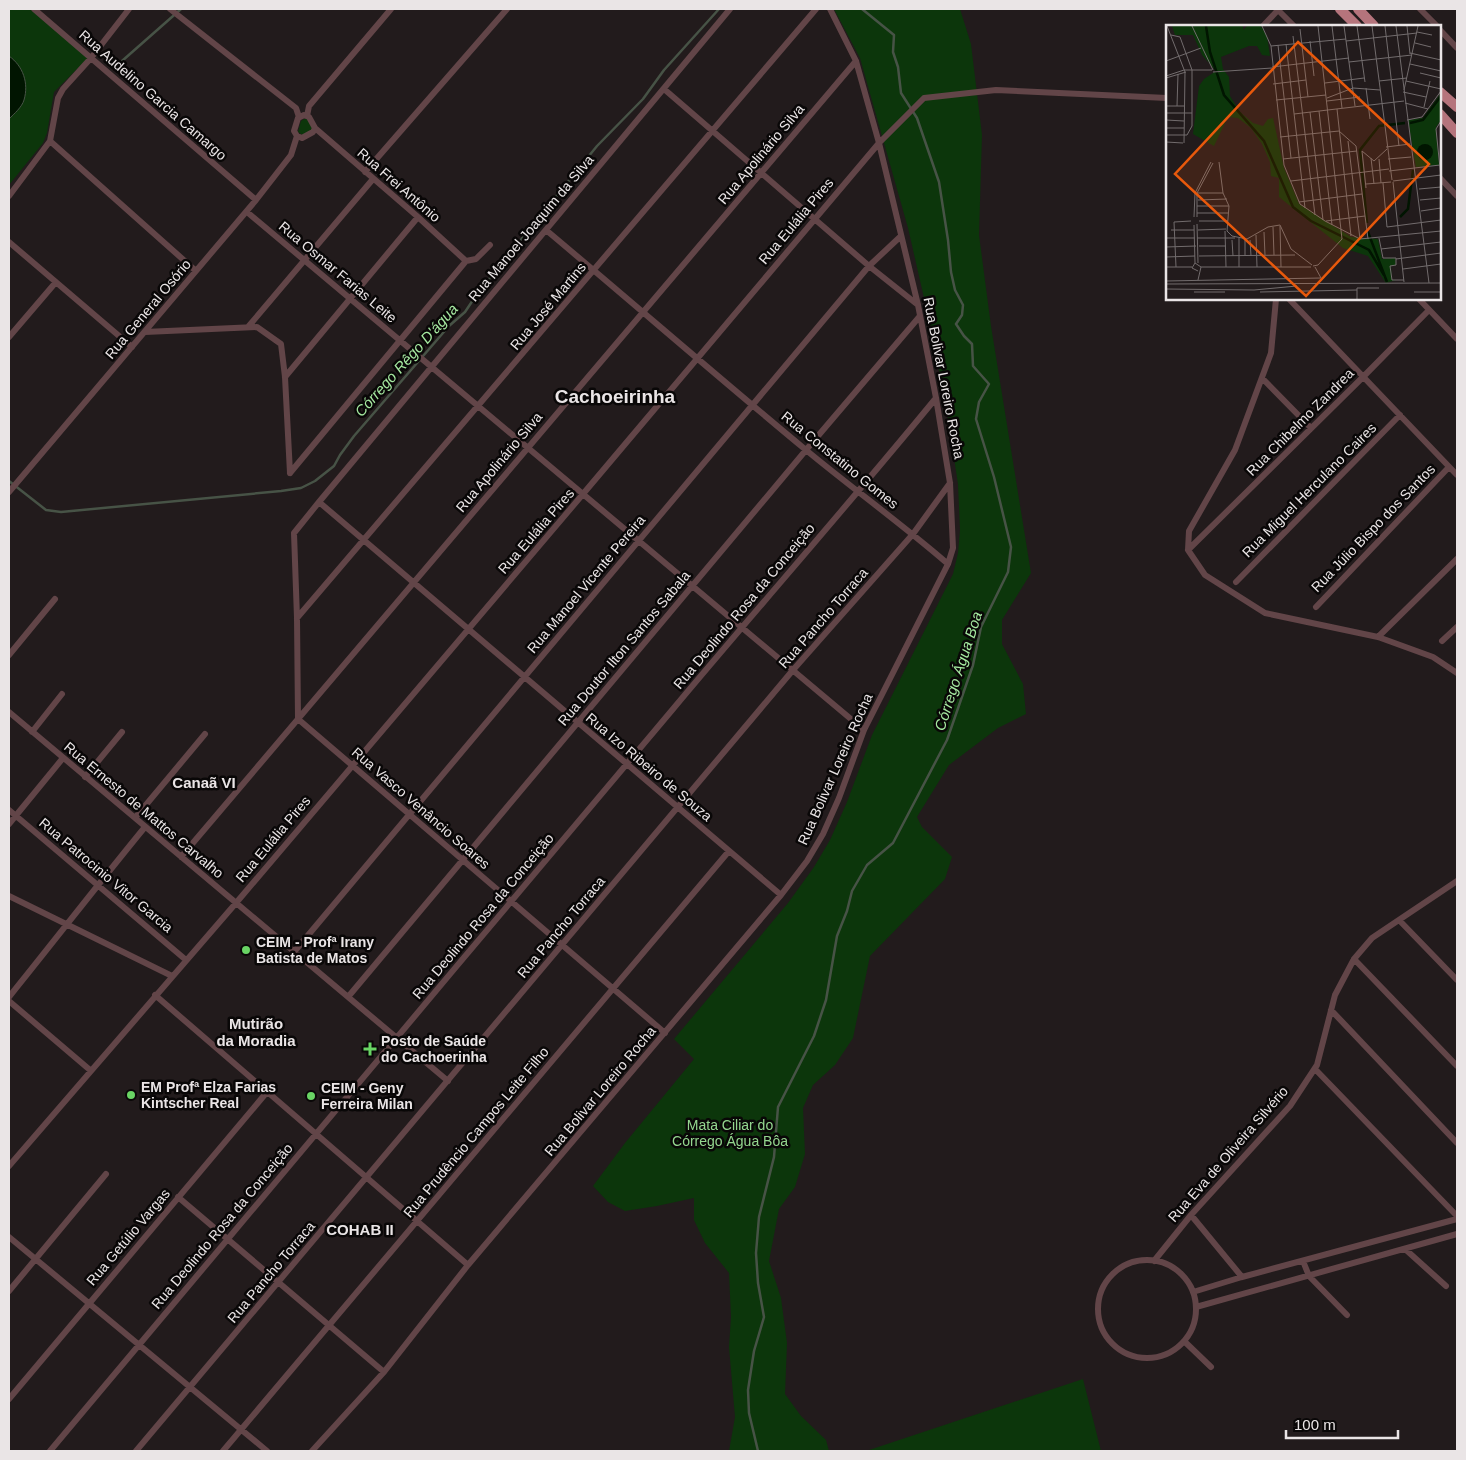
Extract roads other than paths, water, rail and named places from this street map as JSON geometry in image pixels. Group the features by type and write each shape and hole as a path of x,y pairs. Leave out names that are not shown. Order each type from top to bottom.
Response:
{"highway":[{"path":"1340,9 1356,25"},
{"path":"1358,9 1373,25"},
{"path":"1441,93 1457,107"},
{"path":"1441,115 1457,133"}],"street":[{"name":"Rua Audelino Garcia Camargo","path":"34,9 256,200"},
{"path":"9,196 50,141 58,98 62,89 91,58 129,9"},
{"path":"170,9 296,108 303,116 310,120 315,128 313,132 304,138 297,136 294,131 298,118 303,116 309,106 391,9"},
{"path":"365,172 508,9"},
{"name":"Rua Manoel Joaquim da Silva","path":"297,618 294,533 430,365 546,230 730,9"},
{"name":"Rua José Martins","path":"297,618 816,9"},
{"name":"Rua Bolivar Loreiro Rocha","path":"312,1451 384,1372 468,1265 808,861 823,834 839,798 864,730 948,564 953,548 950,483 918,305 902,236 856,62 830,9"},
{"path":"1420,9 1435,25"},
{"path":"1264,25 1278,10 1293,25"},
{"path":"1441,31 1457,48"},
{"name":"Rua Apolinário Silva","path":"181,857 856,62"},
{"path":"664,89 869,266 918,305"},
{"name":"Rua Eulália Pires","path":"9,1166 584,494 878,142 924,98 996,90 1166,98"},
{"name":"Rua Frei Antônio","path":"315,128 418,217 466,262"},
{"name":"Rua General Osório","path":"9,492 256,200 291,155 297,136"},
{"path":"50,141 196,271"},
{"path":"248,327 373,179"},
{"path":"1441,179 1457,196"},
{"name":"Rua Osmar Farias Leite","path":"246,212 430,365"},
{"path":"285,377 418,217"},
{"path":"546,230 697,358"},
{"name":"Rua Manoel Vicente Pereira","path":"294,952 869,266 902,236"},
{"path":"9,242 132,347"},
{"name":"Rua Manoel Joaquim da Silva","path":"285,377 290,473 466,262 476,259 490,245"},
{"path":"9,337 56,282"},
{"path":"1276,300 1271,353 1236,450 1189,531 1188,550 1205,575 1265,613 1378,637 1433,658 1457,673"},
{"path":"1290,300 1457,475"},
{"path":"1420,300 1457,340"},
{"name":"Rua Chibelmo Zandrea","path":"1188,550 1429,310"},
{"name":"Rua Doutor Ilton Santos Sabala","path":"348,997 920,316"},
{"path":"145,332 257,327 281,344 285,377"},
{"name":"Rua Constatino Gomes","path":"697,358 858,493 913,534 948,564"},
{"path":"430,365 864,730"},
{"path":"1262,378 1311,428"},
{"name":"Rua Deolindo Rosa da Conceição","path":"50,1451 936,398"},
{"name":"Rua Miguel Herculano Caires","path":"1236,582 1400,415"},
{"name":"Rua Júlio Bispo dos Santos","path":"1316,607 1449,467"},
{"name":"Rua Pancho Torraca","path":"139,1450 793,670 913,534 950,483"},
{"name":"Rua Izo Ribeiro de Souza","path":"319,502 781,895"},
{"path":"1378,637 1457,558"},
{"path":"9,655 55,599"},
{"path":"297,618 298,719"},
{"path":"1442,641 1457,627"},
{"path":"32,732 62,694"},
{"name":"Rua Ernesto de Mattos Carvalho","path":"9,712 448,1081"},
{"name":"Rua Vasco Venâncio Soares","path":"298,719 665,1033"},
{"path":"85,777 122,732"},
{"path":"135,818 205,734"},
{"path":"9,824 63,758"},
{"name":"Rua Patrocinio Vitor Garcia","path":"9,810 186,960"},
{"path":"9,997 145,827"},
{"name":"Rua Prudêncio Campos Leite Filho","path":"223,1451 729,852"},
{"name":"Rua Eva de Oliveira Silvério","path":"1154,1261 1191,1215 1290,1106 1315,1069 1335,995 1354,958 1372,938 1456,884"},
{"path":"9,896 172,976"},
{"path":"1399,920 1457,980"},
{"path":"1354,958 1457,1066"},
{"path":"155,995 468,1265"},
{"path":"9,1001 90,1070"},
{"path":"1331,1010 1457,1143"},
{"path":"1193,1292 1457,1218 1315,1069"},
{"name":"Rua Getúlio Vargas","path":"9,1398 267,1092"},
{"path":"9,1291 106,1174"},
{"path":"178,1197 384,1372"},
{"path":"1191,1215 1242,1277"},
{"path":"1196,1307 1457,1234"},
{"path":"9,1237 267,1451"},
{"path":"1405,1249 1446,1286"},
{"path":"1134,1261 1166,1263 1180,1272 1193,1292 1196,1301 1196,1318 1190,1334 1180,1347 1165,1356 1149,1359 1132,1356 1118,1349 1107,1338 1100,1324 1098,1308 1100,1292 1108,1278 1120,1268 1134,1261"},
{"path":"1303,1261 1309,1276 1347,1315"},
{"path":"1184,1341 1211,1367"}],"waterway":[{"path":"122,61 181,9"},
{"name":"Córrego Rêgo D'água","path":"9,481 46,510 61,512 281,491 301,488 315,481 334,466 354,436 449,326 465,312 477,294 597,146 643,99 664,70 719,9"},
{"name":"Córrego Água Boa","path":"758,1451 749,1413 748,1390 754,1351 764,1317 758,1283 756,1253 759,1217 774,1157 778,1107 814,1036 826,1000 837,936 847,911 852,891 867,865 893,843 947,740 973,665 981,627 1008,572 1011,547 994,477 976,419 979,402 989,384 973,366 972,344 956,324 962,315 963,305 955,290 951,272 939,182 917,118 901,93 898,67 893,52 894,35 862,9"}],"place":[{"name":"CEIM - Profª Irany Batista de Matos","path":"246,950"},
{"name":"Posto de Saúde do Cachoerinha","path":"370,1049"},
{"name":"EM Profª Elza Farias Kintscher Real","path":"131,1095"},
{"name":"CEIM - Geny Ferreira Milan","path":"311,1096"}],"district":[{"name":"Cachoeirinha","path":"615,396"},
{"name":"Canaã VI","path":"204,782"},
{"name":"Mutirão da Moradia","path":"256,1032"},
{"name":"COHAB II","path":"360,1229"}],"park label":[{"name":"Mata Ciliar do Córrego Água Bôa","path":"730,1134"}]}
